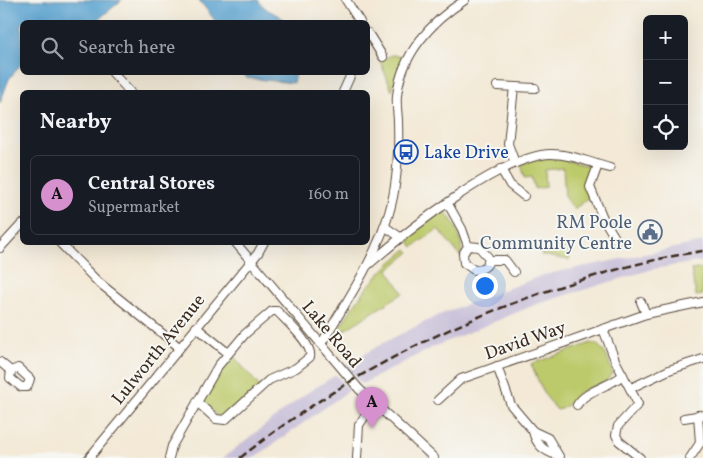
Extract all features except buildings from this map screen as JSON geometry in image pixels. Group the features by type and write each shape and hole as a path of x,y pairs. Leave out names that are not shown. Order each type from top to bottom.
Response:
{"street":[{"path":"346,0 359,20"},
{"path":"321,344 364,269 384,226 396,178 397,94 404,72 410,58 433,24 465,0"},
{"path":"370,41 383,57"},
{"path":"115,75 128,90"},
{"path":"344,90 351,75"},
{"path":"498,86 535,88"},
{"path":"514,87 508,144 515,163"},
{"path":"364,269 400,237 501,169 515,163 550,154 575,157 610,168"},
{"path":"598,165 590,187 603,218 617,242"},
{"path":"501,169 510,185 524,196"},
{"path":"448,204 462,229 468,246"},
{"path":"0,248 20,226"},
{"path":"384,226 400,237"},
{"path":"61,245 96,281 179,347"},
{"name":"Lake Road","path":"238,245 374,404 434,458"},
{"name":"Lulworth Avenue","path":"89,458 251,261 262,245"},
{"path":"489,260 481,248 472,245 465,248 463,259 469,268 480,269 489,260 505,260 514,272"},
{"path":"641,302 646,314"},
{"name":"David Way","path":"438,400 461,379 646,314 703,302"},
{"path":"169,458 172,446 213,372 228,353 272,311 277,311 308,345 311,352 310,358 296,368 270,380 225,420 216,419 197,402"},
{"path":"196,327 228,353"},
{"path":"603,329 638,405 618,426 616,435 619,441 640,458"},
{"path":"631,388 669,370 703,359"},
{"path":"0,362 11,371"},
{"path":"497,366 508,399 533,431 548,438 554,445 559,457"},
{"path":"576,405 584,396 602,389 623,375"},
{"path":"357,458 359,425 374,404"},
{"path":"684,418 700,415 700,443 690,458"}],"shaded area":[{"path":"703,242 703,261 653,269 537,304 431,348 362,384 344,366 387,341 439,315 543,275"},
{"path":"336,375 349,390 344,394 254,458 223,458 305,394"}],"green space":[{"path":"391,55 404,56 392,91 380,61"},
{"path":"542,158 556,158 592,167 594,170 586,187 589,198 574,209 565,198 563,168 545,170 546,187 535,189 532,177 525,178 521,164"},
{"path":"444,210 458,232 461,244 461,257 438,229 413,247 410,243 411,233"},
{"path":"544,246 572,250 569,260 541,255"},
{"path":"407,249 410,252 388,270 403,293 335,336 366,288"},
{"path":"703,268 703,295 696,296 691,270"},
{"path":"591,343 596,344 603,350 613,373 607,380 582,391 565,407 557,410 544,394 531,364"},
{"path":"231,353 260,387 227,417 218,417 202,401 203,395 213,376"}],"water":[{"path":"0,0 122,0 97,20 20,20 20,65 9,79 0,103"},
{"path":"199,0 258,0 265,8 284,20 214,20"},
{"path":"243,75 295,75 293,83 247,78"}],"railway":[{"path":"240,458 314,404 352,380 392,358 473,319 515,302 594,276 648,262 703,251"}],"place":[{"name":"Lake Drive","path":"406,152"},
{"name":"RM Poole Community Centre","path":"650,232"},
{"name":"Central Stores","path":"372,428"}]}
